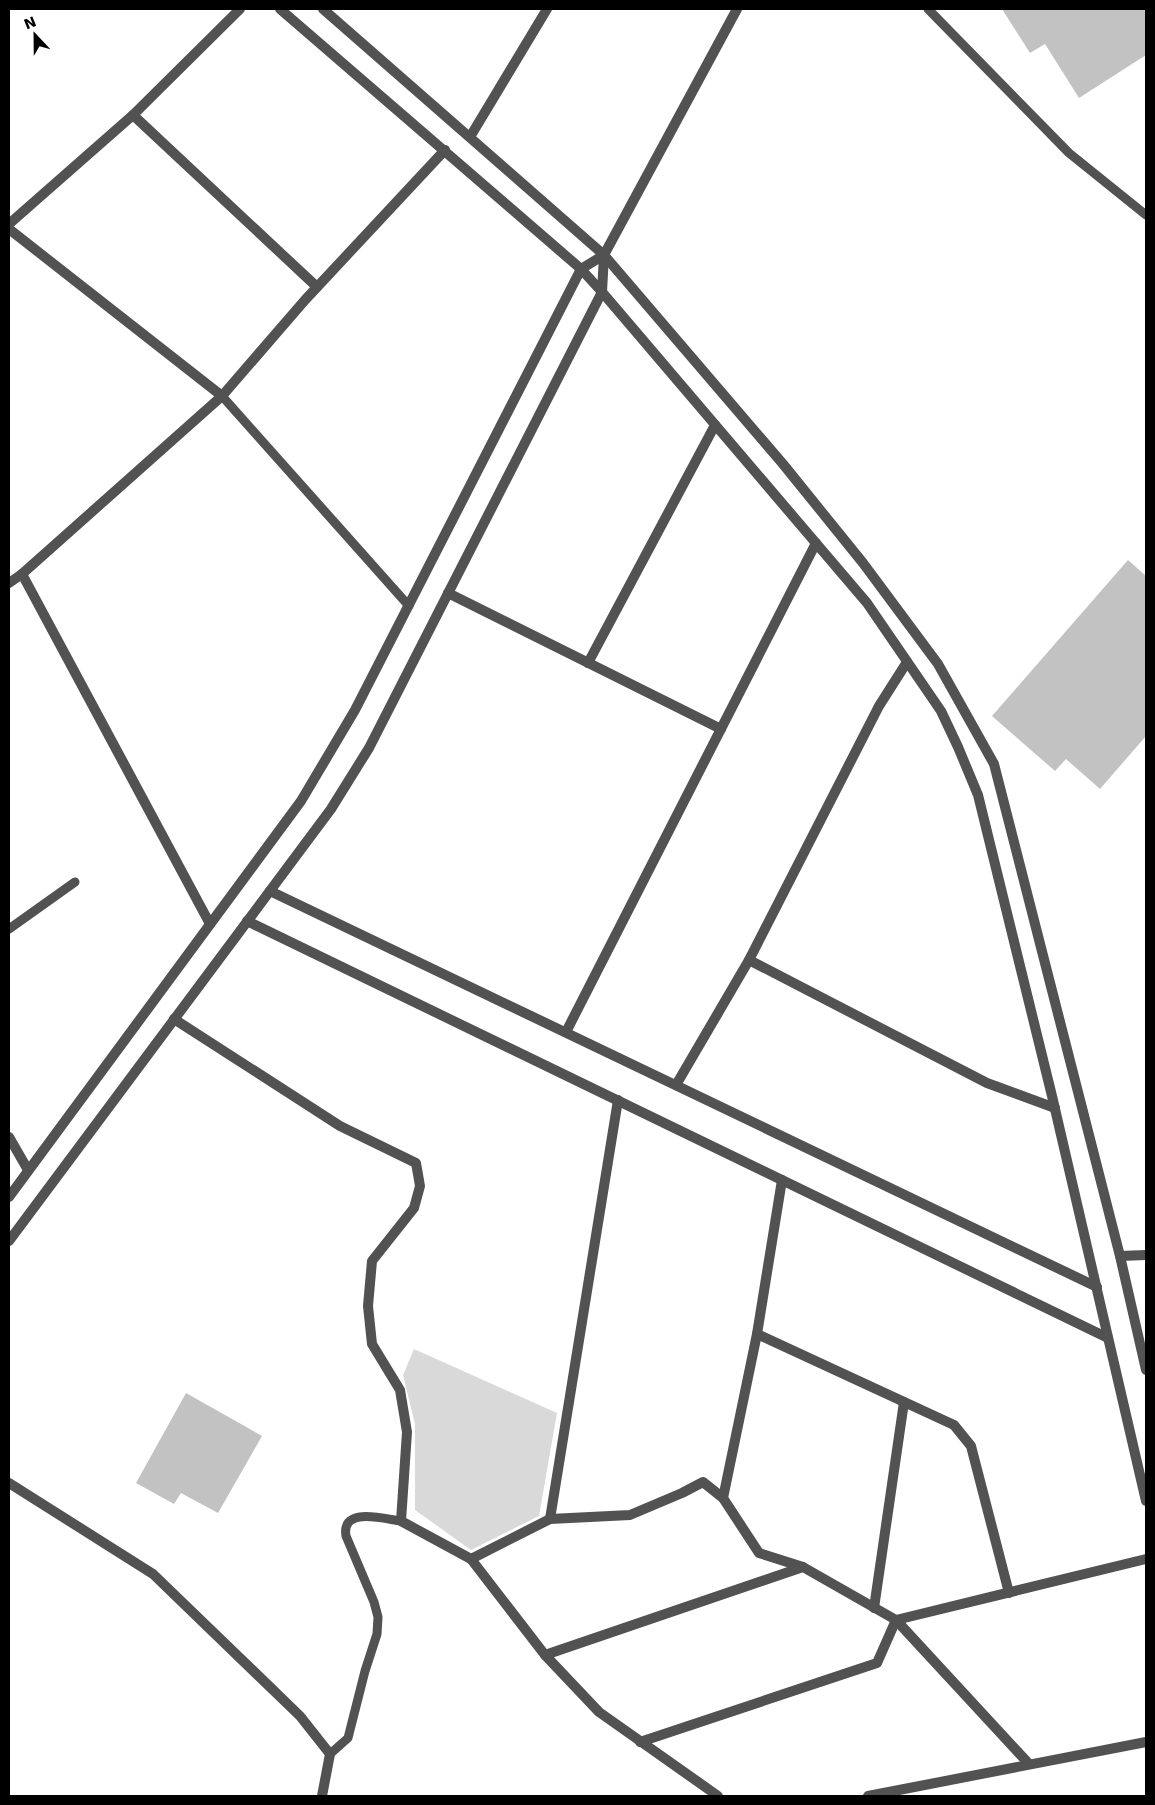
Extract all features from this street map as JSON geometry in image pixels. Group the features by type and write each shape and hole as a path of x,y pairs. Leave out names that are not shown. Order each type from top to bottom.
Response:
{"street":[{"path":"9,224 133,115 240,9"},
{"path":"280,9 445,150 581,270 602,292 867,603 940,712 958,747 978,795 1055,1108 1146,1501"},
{"path":"323,9 604,255 783,464 863,563 938,664 994,764 1120,1256 1146,1370"},
{"path":"470,137 547,9"},
{"path":"9,1241 331,809 369,748 602,292 604,255 737,9"},
{"path":"133,115 317,288"},
{"path":"9,583 22,574 222,396 317,288 445,150"},
{"path":"9,229 222,396"},
{"path":"9,1197 301,801 355,710 581,270 604,255"},
{"path":"588,663 715,425"},
{"path":"566,1032 816,543"},
{"path":"22,574 210,924"},
{"path":"448,593 721,729"},
{"path":"676,1085 749,960 878,706 907,662"},
{"path":"270,890 1097,1287"},
{"path":"247,921 1108,1338"},
{"path":"749,960 987,1083 1055,1108"},
{"path":"174,1019 340,1126 416,1163 420,1186 414,1208 372,1261 368,1306 372,1344 400,1390 407,1432 401,1521 471,1559 545,1654 599,1712 718,1796"},
{"path":"550,1519 618,1100"},
{"path":"9,1137 28,1170"},
{"path":"723,1498 757,1334 782,1180"},
{"path":"1120,1256 1146,1255"},
{"path":"757,1334 954,1425 971,1446 1009,1593"},
{"path":"874,1608 904,1402"},
{"path":"471,1559 550,1519 630,1515 682,1493 702,1482 723,1498 759,1552 803,1567 896,1620 1029,1764"},
{"path":"9,1483 153,1574 300,1716 330,1754 322,1796"},
{"path":"896,1620 1146,1559"},
{"path":"545,1654 803,1567"},
{"path":"640,1742 877,1663 896,1620"},
{"path":"868,1796 1146,1742"}],"lane":[{"path":"928,9 1069,153 1146,215"},
{"path":"222,396 409,606"},
{"path":"9,929 76,882"},
{"path":"330,1754 348,1738 378,1626 374,1602 346,1536 346,1527 352,1519 363,1516 401,1521"}],"shaded area":[{"path":"414,1349 557,1413 539,1516 471,1550 415,1510 415,1424 403,1375"}],"building":[{"path":"1002,9 1146,9 1146,55 1079,98 1045,44 1030,53"},
{"path":"1128,560 1146,576 1146,736 1100,789 1066,759 1055,771 992,716"},
{"path":"186,1393 262,1436 218,1513 181,1493 174,1504 136,1483"}]}
